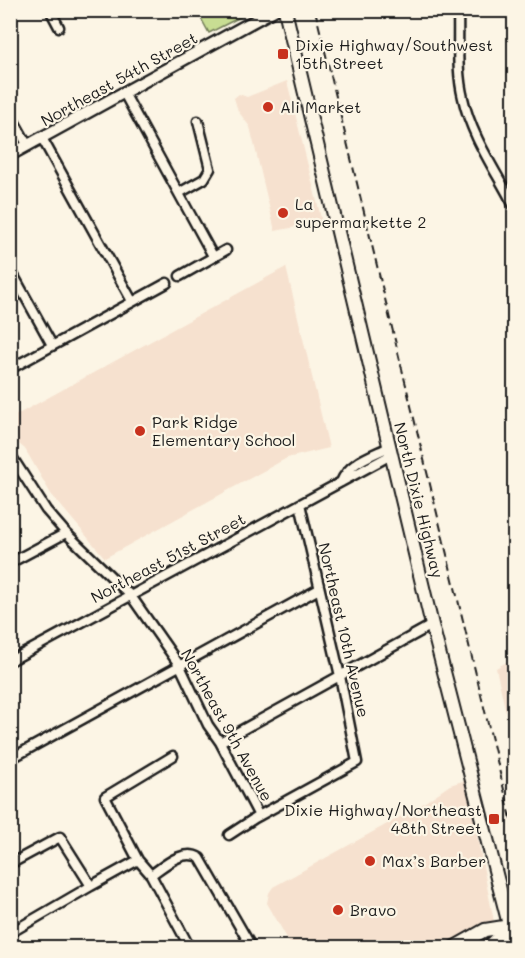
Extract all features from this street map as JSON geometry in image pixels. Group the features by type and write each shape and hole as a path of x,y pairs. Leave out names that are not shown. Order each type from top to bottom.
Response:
{"main road":[{"name":"North Dixie Highway","path":"285,10 432,626 512,925 514,944"},
{"path":"453,948 485,930 512,925"},
{"path":"488,948 512,925"}],"street":[{"path":"50,10 59,27"},
{"name":"Northeast 54th Street","path":"10,155 274,10"},
{"path":"458,10 460,82 465,109 514,206"},
{"path":"124,93 213,256"},
{"path":"10,114 28,146"},
{"path":"179,193 204,179 210,169 198,121"},
{"path":"42,138 132,301"},
{"path":"180,276 226,250"},
{"path":"10,269 52,345"},
{"path":"10,369 167,283"},
{"name":"Northeast 51st Street","path":"10,661 341,482 345,473 355,464 390,451"},
{"name":"Northeast 9th Avenue","path":"10,454 14,466 46,510 66,533 131,596 180,666 208,725 220,742 259,816"},
{"name":"Northeast 10th Avenue","path":"259,816 357,762 340,676 300,504"},
{"path":"10,563 66,533"},
{"path":"10,759 319,589"},
{"path":"220,742 432,626"},
{"path":"173,756 105,796 138,860 151,875 190,948"},
{"path":"229,835 259,816"},
{"path":"10,864 60,837 91,886"},
{"path":"151,875 185,855 193,854 200,858 252,948"},
{"path":"10,933 138,860"},
{"path":"10,939 15,948"}],"shaded area":[{"path":"287,81 322,222 275,231 250,127 238,111 234,98 239,94 247,97"},
{"path":"286,267 329,448 287,458 105,558 51,494 11,429 11,418"},
{"path":"514,658 514,749 496,668"},
{"path":"466,780 499,947 292,947 267,903 273,887 418,807 450,785"}],"green space":[{"path":"197,11 252,11 209,33"}],"railway":[{"path":"315,10 514,831"}],"place":[{"name":"Dixie Highway/Southwest 15th Street","path":"283,54"},
{"name":"Ali Market","path":"268,107"},
{"name":"La supermarkette 2","path":"283,213"},
{"name":"Park Ridge Elementary School","path":"140,431"},
{"name":"Dixie Highway/Northeast 48th Street","path":"494,819"},
{"name":"Max’s Barber","path":"370,861"},
{"name":"Bravo","path":"338,910"}]}
